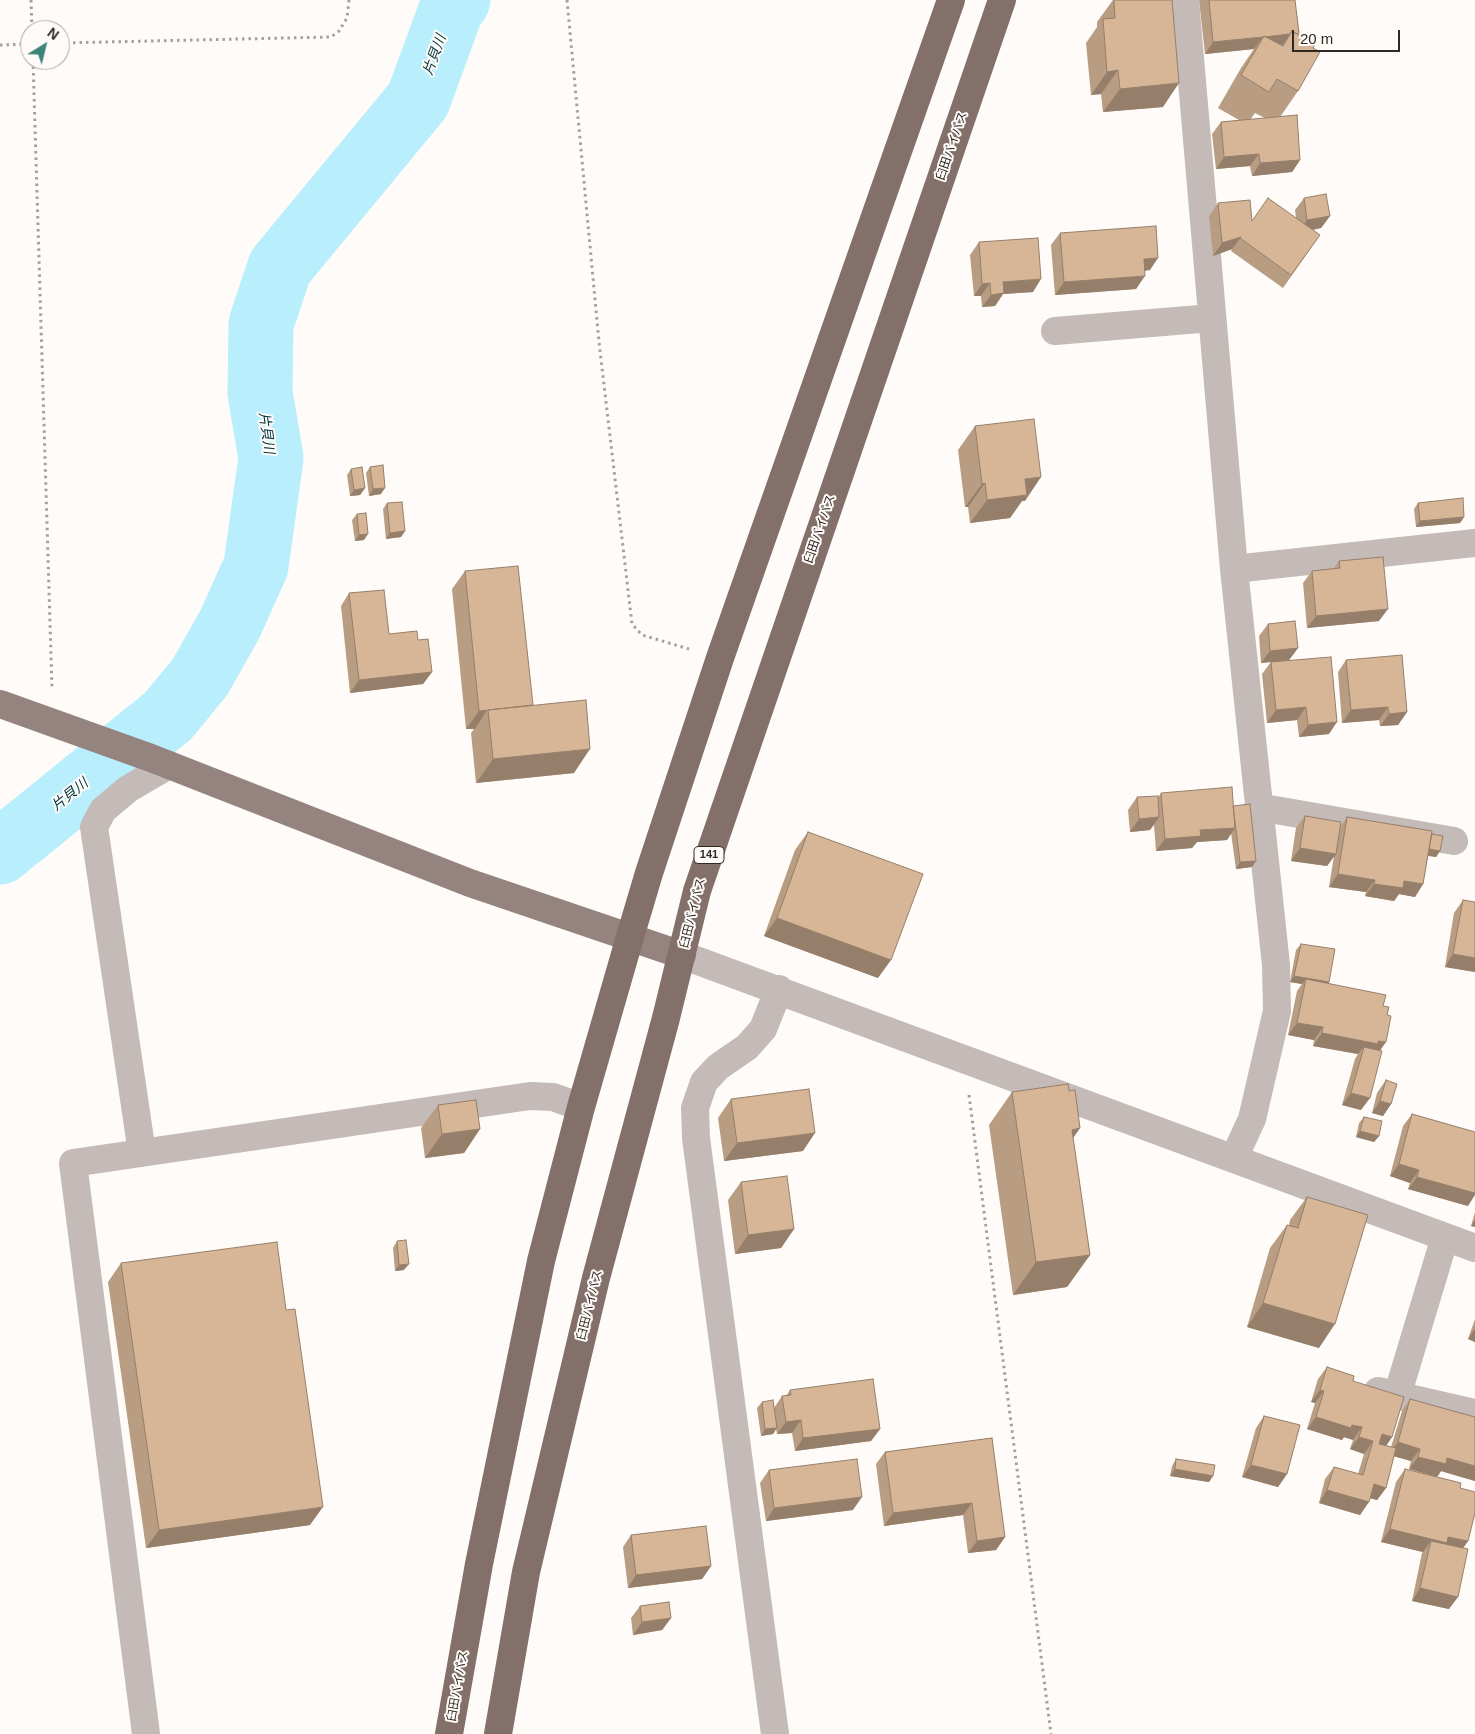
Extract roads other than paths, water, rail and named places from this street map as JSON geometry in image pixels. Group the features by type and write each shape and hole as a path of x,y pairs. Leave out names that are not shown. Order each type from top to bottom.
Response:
{"highway":[{"name":"臼田バイパス","path":"449,1734 479,1564 541,1261 581,1107 630,937 649,873 720,658 951,0"},
{"name":"臼田バイパス","path":"498,1734 526,1572 596,1278 682,955 697,891 1002,0"}],"main road":[{"path":"1,706 100,739 470,883 682,955"}],"street":[{"path":"1185,0 1234,569 1276,965 1277,1011 1252,1119 1234,1158"},
{"path":"1055,331 1212,318"},
{"path":"1234,569 1475,542"},
{"path":"142,1153 94,827 103,810 160,762"},
{"path":"1258,807 1454,841"},
{"path":"682,955 779,989 1475,1248"},
{"path":"775,1734 696,1138 695,1108 704,1082 718,1067 747,1047 763,1029 779,989"},
{"path":"146,1734 73,1163 530,1096 552,1097 581,1107"},
{"path":"1397,1396 1445,1237"},
{"path":"1354,1384 1397,1396 1475,1413"}],"waterway":[{"name":"片貝川","path":"0,852 168,716 200,677 230,624 256,566 271,458 260,393 261,324 280,267 418,100 451,10 458,0"}]}
